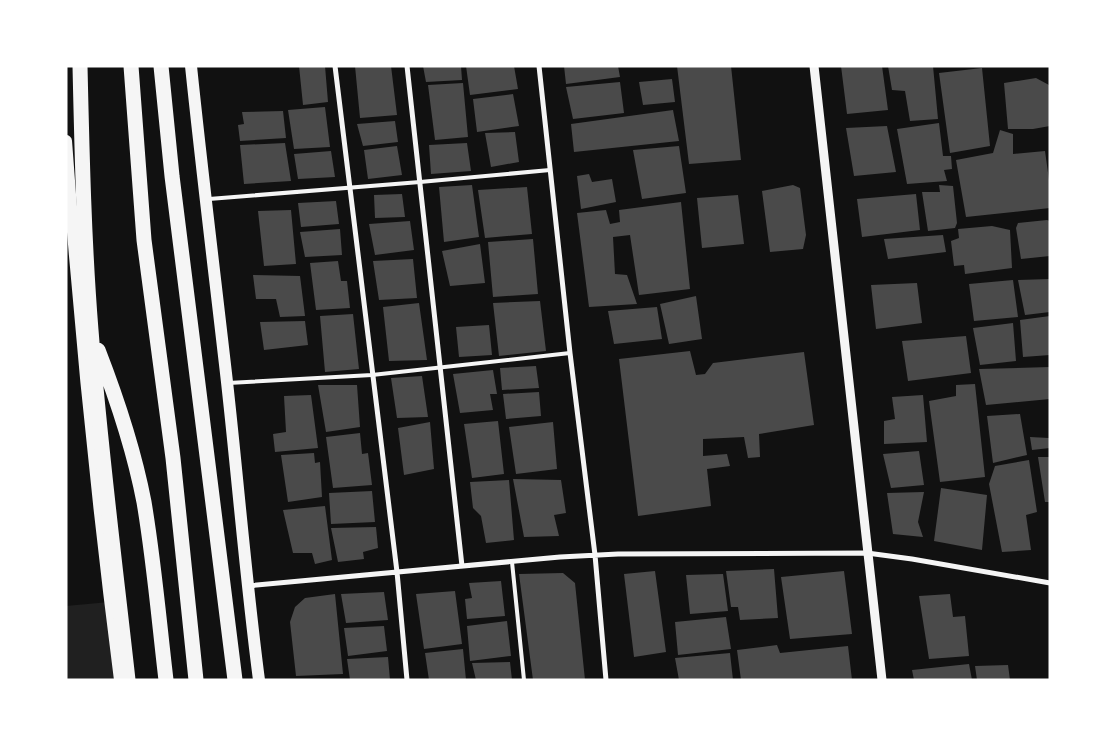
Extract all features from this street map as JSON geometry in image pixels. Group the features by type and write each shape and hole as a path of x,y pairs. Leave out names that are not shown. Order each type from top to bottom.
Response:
{"highway":[{"path":"80,66 82,189 91,330 128,680"},
{"path":"131,66 144,240 173,458 196,680"},
{"path":"161,66 172,176 235,680"},
{"path":"79,300 113,388 129,439 144,503 156,587 166,680"}],"main road":[{"path":"191,66 227,383 247,586 259,680"},
{"path":"66,142 79,300 110,603 120,680"}],"street":[{"path":"335,66 397,572 406,680"},
{"path":"407,66 462,566"},
{"path":"539,66 570,354 595,555 606,680"},
{"path":"814,66 882,680"},
{"path":"247,586 595,555 867,553 1050,583"}],"lane":[{"path":"205,199 550,170"},
{"path":"227,383 372,375 570,354"},
{"path":"512,562 524,680"}],"shaded area":[{"path":"120,601 132,680 66,680 66,606"}],"building":[{"path":"299,66 325,66 328,102 303,105"},
{"path":"355,66 391,66 397,115 360,118"},
{"path":"423,66 461,66 462,80 426,82"},
{"path":"466,66 514,66 518,89 470,95"},
{"path":"564,66 618,66 620,77 566,84"},
{"path":"677,66 731,66 741,160 689,164"},
{"path":"841,66 882,66 888,110 847,114"},
{"path":"888,66 933,66 938,119 910,121 905,91 892,90"},
{"path":"982,68 990,146 950,153 939,73"},
{"path":"1036,78 1049,85 1050,126 1033,129 1008,129 1004,83"},
{"path":"672,79 675,102 643,105 639,82"},
{"path":"620,82 624,113 573,119 566,87"},
{"path":"463,83 468,137 435,140 428,85"},
{"path":"513,94 519,126 477,132 473,99"},
{"path":"325,107 330,147 294,149 288,110"},
{"path":"673,110 679,141 574,152 571,124"},
{"path":"283,111 286,138 240,141 238,125 244,124 242,112"},
{"path":"395,121 398,142 363,146 357,124"},
{"path":"939,123 943,156 951,156 952,169 944,170 947,181 907,184 897,129"},
{"path":"887,126 896,172 854,176 846,128"},
{"path":"1000,130 1013,134 1013,154 1045,151 1050,187 1050,208 966,217 956,160 993,153"},
{"path":"515,132 519,162 491,167 485,133"},
{"path":"285,143 291,181 244,184 240,145"},
{"path":"467,143 471,171 431,174 429,145"},
{"path":"397,146 402,175 368,179 364,150"},
{"path":"679,146 686,193 642,199 633,150"},
{"path":"331,151 335,177 298,179 294,154"},
{"path":"589,174 592,182 612,179 616,202 581,209 577,176"},
{"path":"472,185 479,237 444,242 439,187"},
{"path":"793,185 800,188 806,235 803,249 770,252 762,191"},
{"path":"939,185 953,186 957,223 955,228 928,231 922,192 940,192"},
{"path":"527,187 532,234 485,238 478,190"},
{"path":"402,194 405,217 375,218 374,195"},
{"path":"916,194 920,230 862,237 857,199"},
{"path":"738,195 744,244 702,248 697,198"},
{"path":"336,201 339,224 301,227 298,203"},
{"path":"681,202 690,289 639,295 630,235 613,237 615,274 627,275 637,304 589,307 577,213 606,210 610,224 620,222 619,210"},
{"path":"291,210 296,264 264,266 258,211"},
{"path":"410,221 414,250 375,255 369,224"},
{"path":"1050,221 1050,256 1021,259 1016,228 1018,223"},
{"path":"992,226 1010,230 1012,268 965,274 964,265 954,266 951,241 959,238 958,229"},
{"path":"340,229 342,255 305,257 300,232"},
{"path":"943,235 946,252 888,259 884,239"},
{"path":"533,239 538,294 493,297 488,242"},
{"path":"480,244 485,283 450,286 442,251"},
{"path":"413,259 417,298 379,300 373,261"},
{"path":"338,261 341,281 347,281 350,308 316,310 310,263"},
{"path":"253,275 300,276 305,316 280,317 276,299 256,299"},
{"path":"1050,279 1050,312 1025,315 1018,280"},
{"path":"1013,280 1018,317 974,321 969,284"},
{"path":"917,283 922,323 876,329 871,285"},
{"path":"696,296 702,339 669,344 660,304"},
{"path":"540,301 546,351 499,356 493,303"},
{"path":"419,303 427,360 389,361 383,307"},
{"path":"657,307 662,339 614,344 608,311"},
{"path":"353,314 359,369 325,372 320,316"},
{"path":"1050,316 1050,355 1023,357 1020,320"},
{"path":"305,321 308,345 264,350 260,322"},
{"path":"1013,323 1016,361 980,365 973,328"},
{"path":"489,325 492,355 459,357 456,327"},
{"path":"966,336 971,373 908,381 902,341"},
{"path":"690,351 696,375 705,374 713,363 804,352 814,425 759,434 760,457 748,458 744,437 703,439 703,456 727,454 730,466 707,469 711,506 638,516 619,359"},
{"path":"536,366 539,388 502,390 500,368"},
{"path":"1050,367 1050,399 986,405 979,369"},
{"path":"493,370 497,394 490,394 493,410 460,413 453,374"},
{"path":"422,376 428,417 397,418 391,378"},
{"path":"975,384 985,477 940,482 929,401 956,396 956,385"},
{"path":"318,385 357,385 360,427 326,432"},
{"path":"539,392 541,416 506,419 503,394"},
{"path":"311,395 318,448 275,452 273,434 286,432 284,396"},
{"path":"923,395 927,442 884,444 884,421 895,419 892,397"},
{"path":"1020,414 1027,455 993,463 987,416"},
{"path":"498,421 504,474 472,478 464,424"},
{"path":"430,422 434,469 404,475 398,428"},
{"path":"553,422 557,469 516,474 509,427"},
{"path":"360,433 362,454 368,453 372,485 333,488 326,437"},
{"path":"1030,437 1049,438 1050,448 1032,450"},
{"path":"919,451 924,485 891,488 883,454"},
{"path":"314,453 315,463 320,462 322,497 288,502 281,455"},
{"path":"1038,457 1050,457 1050,502 1045,502"},
{"path":"1029,460 1037,512 1026,515 1031,550 1002,552 989,484 995,466"},
{"path":"513,479 561,480 566,513 554,515 559,536 524,537"},
{"path":"509,480 514,540 486,543 481,516 473,508 470,482"},
{"path":"941,488 987,495 982,550 934,541"},
{"path":"372,491 375,522 331,524 329,493"},
{"path":"924,492 918,522 923,537 893,534 887,493"},
{"path":"325,506 332,560 315,564 312,553 293,553 283,510"},
{"path":"376,527 378,548 363,552 364,559 338,562 331,528"},
{"path":"774,569 778,618 740,620 738,607 731,607 726,571"},
{"path":"655,571 666,652 634,657 624,574"},
{"path":"844,571 852,634 790,639 781,577"},
{"path":"563,573 575,583 585,680 533,680 519,574"},
{"path":"723,574 728,611 690,614 686,575"},
{"path":"501,581 505,616 467,619 465,599 472,598 469,583"},
{"path":"455,591 462,644 424,649 416,594"},
{"path":"384,592 388,620 346,623 341,594"},
{"path":"335,594 343,674 296,676 290,622 295,607 305,598"},
{"path":"950,594 953,617 965,616 969,656 929,659 919,596"},
{"path":"726,617 731,649 678,655 675,622"},
{"path":"507,621 511,656 470,661 467,626"},
{"path":"384,626 387,651 348,656 344,628"},
{"path":"777,645 780,653 848,646 852,680 741,680 737,650"},
{"path":"463,649 466,680 429,680 425,653"},
{"path":"730,653 733,680 679,680 675,658"},
{"path":"388,657 390,680 350,680 347,659"},
{"path":"510,662 512,680 476,680 472,663"},
{"path":"969,664 972,680 914,680 912,670"},
{"path":"1008,665 1010,680 977,680 975,666"}]}
